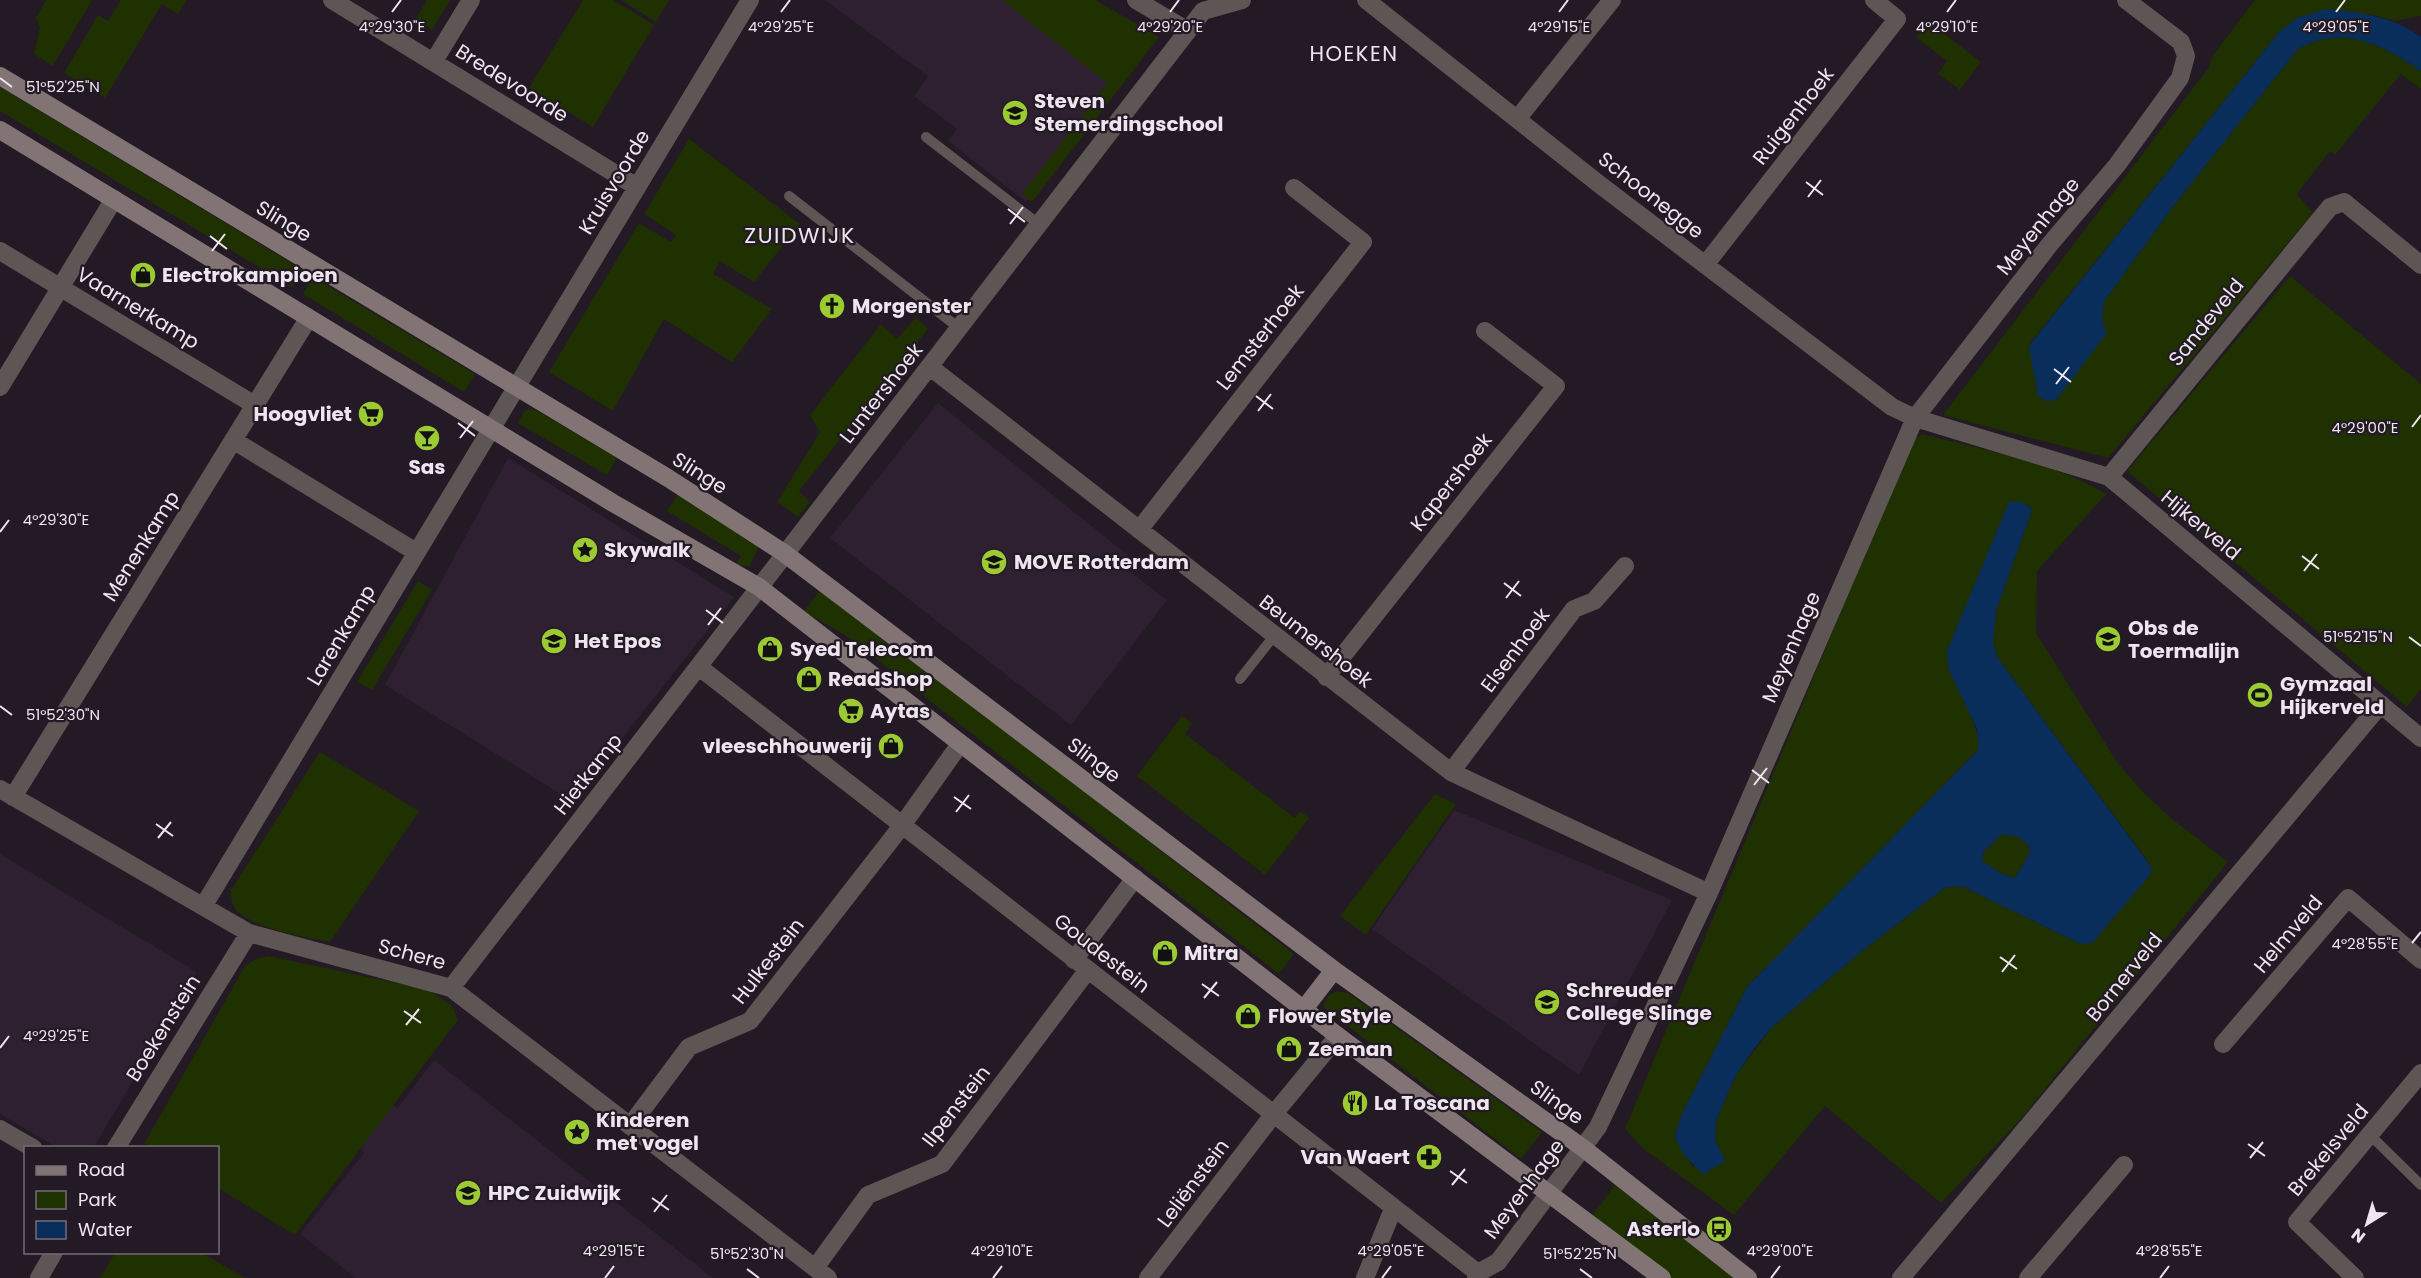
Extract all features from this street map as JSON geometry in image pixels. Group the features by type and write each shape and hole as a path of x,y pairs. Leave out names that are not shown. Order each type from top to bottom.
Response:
{"main road":[{"name":"Slinge","path":"0,76 668,478 784,553 1334,970 1583,1148 1748,1278"},
{"path":"0,130 308,319 759,587 1338,1036 1662,1278"},
{"path":"1304,1009 1334,970"}],"street":[{"name":"Bredevoorde","path":"332,0 638,187"},
{"path":"434,61 471,0"},
{"name":"Kruisvoorde","path":"516,387 750,0"},
{"path":"1136,0 1188,31 1203,11 1242,0"},
{"name":"Schoonegge","path":"1366,0 1705,265 1892,407 1914,417"},
{"path":"1518,118 1612,0"},
{"name":"Ruigenhoek","path":"1705,265 1897,19 1874,0"},
{"name":"Meyenhage","path":"1477,1276 1498,1262 1598,1127 1709,893 1914,417 2050,244 2117,165 2180,78 2186,56 2181,42 2126,0"},
{"name":"Luntershoek","path":"759,587 1188,31"},
{"name":"Lemsterhoek","path":"1139,530 1363,242 1294,188"},
{"path":"0,387 114,199"},
{"name":"Sandeveld","path":"2109,477 2330,207 2344,202 2421,265"},
{"name":"Vaarnerkamp","path":"0,251 254,404"},
{"name":"Menenkamp","path":"6,793 308,319"},
{"name":"Kapershoek","path":"1326,677 1556,386 1485,331"},
{"name":"Beumershoek","path":"930,367 1451,772 1709,893"},
{"name":"Larenkamp","path":"204,905 516,387"},
{"name":"Hijkerveld","path":"1914,417 2109,477 2421,738"},
{"path":"233,440 416,552"},
{"name":"Elsenhoek","path":"1451,772 1574,609 1594,601 1625,566"},
{"name":"Hietkamp","path":"451,988 759,587"},
{"name":"Goudestein","path":"699,667 1477,1276"},
{"name":"Bornerveld","path":"1901,1278 2381,704"},
{"path":"901,827 960,744"},
{"name":"Schere","path":"6,793 249,933 451,988 821,1273"},
{"name":"Hulkestein","path":"630,1126 689,1047 750,1021 901,827"},
{"path":"1081,965 1135,878"},
{"name":"Helmveld","path":"2223,1044 2348,898 2421,960"},
{"name":"Boekenstein","path":"117,1146 249,933"},
{"name":"Ilpenstein","path":"821,1273 868,1195 942,1164 1081,965"},
{"path":"1273,1115 1338,1036"},
{"name":"Brekelsveld","path":"2355,1278 2297,1222 2421,1074"},
{"name":"Leliënstein","path":"1148,1278 1273,1115"},
{"path":"0,1129 30,1146"},
{"path":"2028,1278 2124,1165"},
{"path":"1365,1278 1394,1209"},
{"path":"39,1278 53,1254"}],"lane":[{"path":"926,137 1040,225"},
{"path":"789,195 959,328"},
{"path":"1240,679 1274,636"},
{"path":"2370,1135 2421,1185"}],"shaded area":[{"name":"Steven Stemerdingschool","path":"825,0 1082,0 1149,39 1026,202 948,141 957,129 914,96 928,76"},
{"name":"MOVE Rotterdam","path":"938,403 1130,557 1124,567 1167,600 1071,725 830,538"},
{"name":"Het Epos","path":"508,458 734,597 572,801 385,685"},
{"name":"Schreuder College Slinge","path":"1454,810 1672,900 1579,1075 1372,929"},
{"path":"0,854 197,972 95,1146 54,1146 0,1114"},
{"name":"HPC Zuidwijk","path":"434,1060 713,1278 356,1278 300,1234 364,1153 342,1099 370,1077 397,1109"}],"green space":[{"path":"46,0 92,0 53,66 34,54 40,28 36,18"},
{"path":"121,0 187,0 178,14 162,4 105,98 64,73 98,15 108,21"},
{"path":"427,0 450,0 432,30 416,19"},
{"path":"583,0 613,0 654,25 593,127 529,88"},
{"path":"621,0 669,0 656,22"},
{"path":"1002,0 1095,0 1159,37 1032,202 1022,194 1107,83"},
{"path":"2255,0 2421,0 2421,16 2394,21 2369,14 2280,31 2029,345 2102,318 2104,301 2174,205 2297,50 2313,42 2329,38 2361,40 2377,45 2421,71 2421,89 2401,74 2335,155 2330,151 2297,194 2313,213 2108,458 1943,415 2210,66 2211,58"},
{"path":"1928,21 1981,62 1960,90 1938,74 1947,61 1916,37"},
{"path":"0,87 303,270 292,287 0,111"},
{"path":"689,139 800,224 754,282 720,261 713,274 772,309 732,362 664,319 613,411 549,372 639,223 671,242 676,235 644,214"},
{"path":"2290,276 2421,384 2421,689 2407,707 2127,471"},
{"path":"313,277 475,374 464,392 303,294"},
{"path":"916,317 928,329 799,491 810,502 798,517 777,502 820,432 810,415 881,324 897,339"},
{"path":"534,409 617,458 607,475 518,423 525,410"},
{"path":"1922,434 2017,458 2066,474 2106,494 2037,571 2036,633 2117,762 2142,791 2172,819 2228,862 2019,1121 1941,1203 1825,1106 1734,1215 1645,1150 1625,1129 1914,439","holes":["2022,502 2032,510 1996,611 1993,643 1997,657 2149,863 2081,944 1966,888 1956,886 1944,888 1862,951 1771,1028 1736,1075 1716,1120 1715,1140 1693,1167 1675,1137 1681,1116 1747,987 1979,749 1980,741 1969,711"]},
{"path":"678,494 759,547 749,567 736,564 741,556 667,511"},
{"path":"418,581 432,590 372,690 357,682"},
{"path":"822,588 1294,954 1279,974 851,639 804,611"},
{"path":"1182,716 1192,723 1185,734 1295,818 1300,811 1309,818 1265,875 1137,776"},
{"path":"320,752 419,811 330,942 282,932 258,924 236,910 231,893"},
{"path":"1435,794 1456,804 1366,935 1340,916"},
{"path":"2002,833 2018,837 2029,845 2030,853 2015,878 2002,874 1982,861 1984,851"},
{"path":"269,956 429,990 452,1006 458,1020 295,1235 219,1189 219,1146 149,1146 144,1144 245,966 256,959"},
{"path":"1337,991 1348,993 1542,1132 1521,1159 1323,1007 1329,995"},
{"path":"1615,1185 1735,1278 1671,1278 1590,1219"},
{"path":"114,1254 204,1254 245,1278 100,1278"}],"water":[{"path":"2327,9 2388,20 2421,37 2421,71 2377,45 2361,40 2329,38 2313,42 2297,50 2174,205 2104,301 2102,318 2106,334 2056,400 2047,401 2038,396 2029,346 2280,31 2297,18"},
{"path":"2009,502 2022,502 2032,510 1996,611 1993,643 1997,657 2152,870 2092,943 2081,944 1966,888 1956,886 1944,888 1862,951 1771,1028 1736,1075 1716,1120 1715,1140 1725,1161 1703,1174 1684,1155 1675,1137 1681,1116 1747,987 1979,749 1977,729 1949,670 1947,651","holes":["2002,834 2018,837 2029,845 2030,853 2015,878 2002,874 1982,861 1984,851"]}],"place":[{"name":"Steven Stemerdingschool","path":"1015,113"},
{"name":"Electrokampioen","path":"143,275"},
{"name":"Morgenster","path":"832,306"},
{"name":"Hoogvliet","path":"371,414"},
{"name":"Sas","path":"427,438"},
{"name":"Skywalk","path":"585,550"},
{"name":"MOVE Rotterdam","path":"994,562"},
{"name":"Obs de Toermalijn","path":"2108,639"},
{"name":"Het Epos","path":"554,641"},
{"name":"Syed Telecom","path":"770,649"},
{"name":"ReadShop","path":"809,679"},
{"name":"Gymzaal Hijkerveld","path":"2260,695"},
{"name":"Aytas","path":"851,711"},
{"name":"vleeschhouwerij","path":"891,746"},
{"name":"Mitra","path":"1165,953"},
{"name":"Schreuder College Slinge","path":"1547,1002"},
{"name":"Flower Style","path":"1248,1016"},
{"name":"Zeeman","path":"1289,1049"},
{"name":"La Toscana","path":"1355,1103"},
{"name":"Kinderen met vogel","path":"577,1132"},
{"name":"Van Waert","path":"1429,1157"},
{"name":"HPC Zuidwijk","path":"468,1193"},
{"name":"Asterlo","path":"1719,1229"}],"district":[{"name":"HOEKEN","path":"1354,53"},
{"name":"ZUIDWIJK","path":"800,235"}]}
